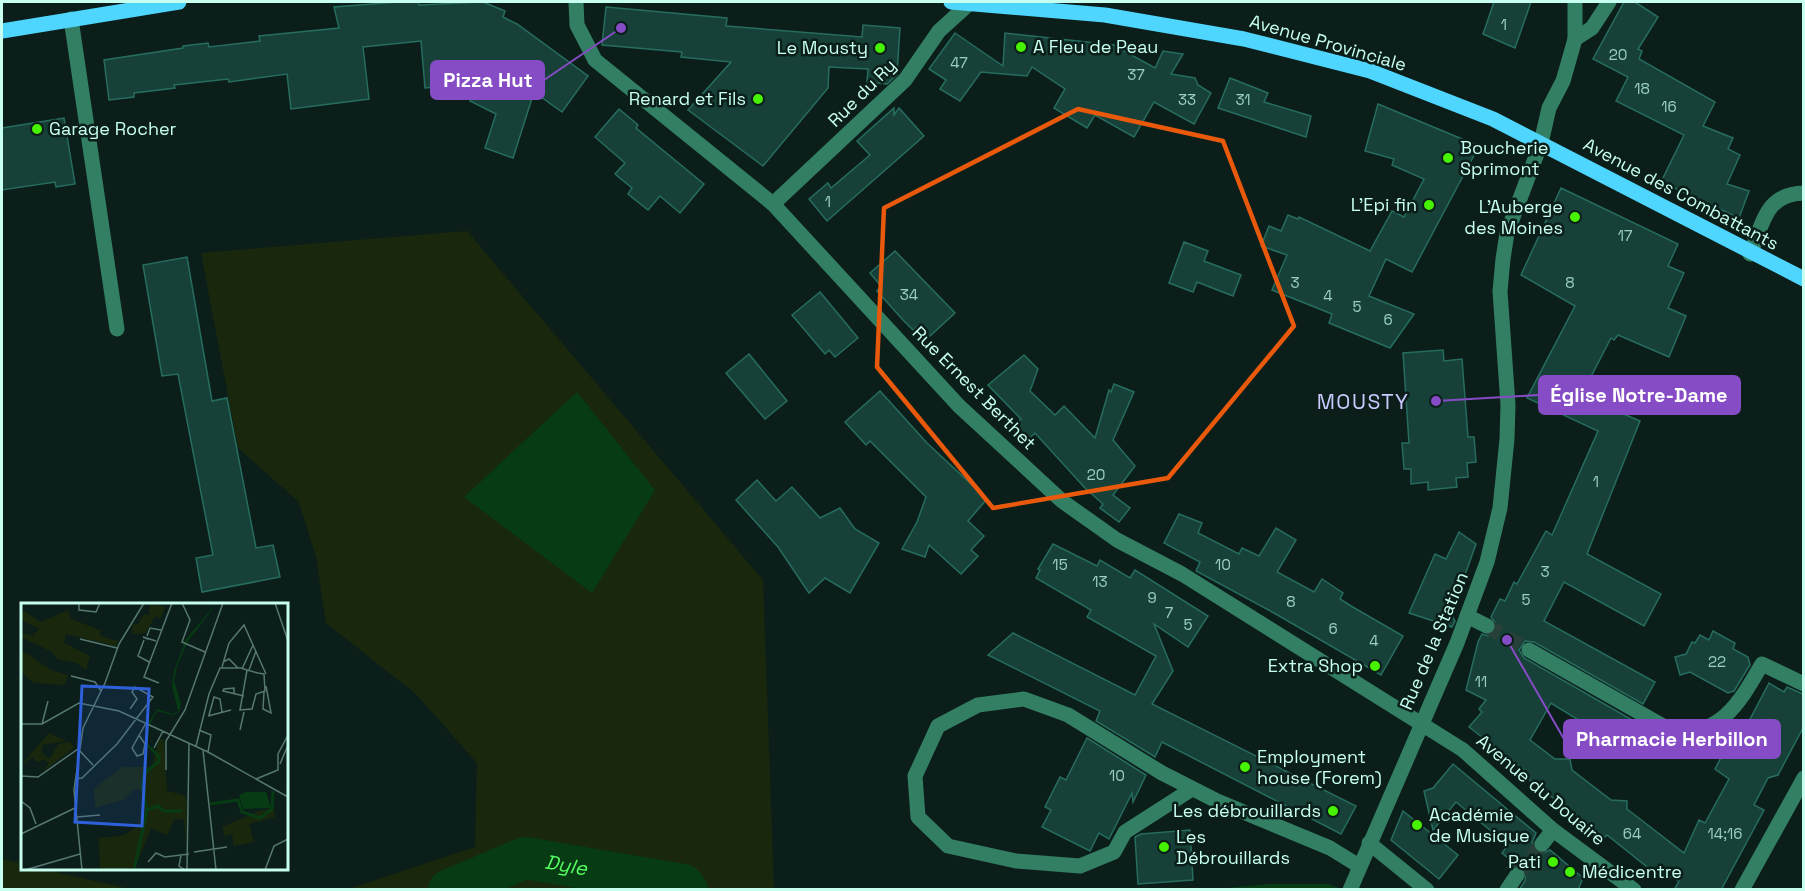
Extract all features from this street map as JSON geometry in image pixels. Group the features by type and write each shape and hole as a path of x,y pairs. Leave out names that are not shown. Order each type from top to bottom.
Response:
{"main road":[{"path":"2,31 178,2"},
{"name":"Avenue Provinciale","path":"951,2 1105,15 1244,39 1370,71 1480,113 1541,143"},
{"name":"Avenue des Combattants","path":"1541,143 1750,254 1803,279"}],"street":[{"name":"Rue Ernest Berthet","path":"576,2 577,25 595,60 773,204 959,406 1062,501 1117,540 1182,574 1420,724"},
{"name":"Rue du Ry","path":"773,204 905,80 939,31 971,2"},
{"name":"Rue de la Station","path":"1351,885 1467,616 1487,562 1500,508 1508,405 1500,277 1507,233 1541,143 1549,108 1563,81 1575,39 1575,2"},
{"path":"1575,39 1592,28 1609,2"},
{"path":"71,19 117,329"},
{"path":"1750,254 1772,203 1787,194 1803,193"},
{"path":"1467,616 1486,626"},
{"path":"1529,650 1672,731 1688,733 1708,727 1739,704 1762,664 1803,684"},
{"path":"1192,789 1125,832 1114,852 1080,866 1016,861 948,846 918,817 915,776 938,726 978,705 1024,699 1068,715 1192,789 1330,848 1359,866"},
{"name":"Avenue du Douaire","path":"1420,724 1463,750 1552,830 1634,890"},
{"path":"1742,890 1803,778"},
{"path":"1542,844 1552,830"},
{"path":"1369,843 1427,890"},
{"path":"1507,890 1517,874"}],"highlighted area":[{"path":"1078,109 1223,141 1294,326 1168,478 993,508 877,367 884,208"}],"shaded area":[{"path":"467,231 763,580 774,889 349,889 475,847 477,763 416,694 326,623 316,557 299,502 238,448 201,253"},
{"path":"577,392 655,490 592,593 464,497"},
{"path":"2,859 21,864 21,870 46,870 130,889 2,889"},
{"path":"1269,884 1328,884 1342,889 1215,889"}],"building":[{"path":"418,2 419,5 483,2 505,11 503,17 517,24 588,76 562,112 534,92 513,158 485,148 496,114 470,101 478,83 425,88 421,41 363,47 369,99 291,109 287,74 229,82 228,79 174,85 175,88 134,93 134,97 109,100 104,60 183,48 183,46 208,43 209,47 260,41 259,36 339,28 334,7"},
{"path":"1494,2 1531,2 1515,48 1483,34"},
{"path":"1624,2 1635,2 1658,17 1638,49 1642,51 1639,59 1715,102 1703,126 1733,138 1728,149 1740,155 1727,184 1749,191 1739,218 1661,182 1684,135 1616,101 1628,77 1593,59"},
{"path":"606,7 727,18 726,26 862,37 863,25 900,28 897,75 887,84 867,82 868,69 829,67 828,88 763,166 688,110 731,62 681,57 682,52 602,45"},
{"path":"955,33 1003,66 1005,33 1123,46 1124,51 1155,68 1163,51 1183,54 1171,74 1195,78 1198,85 1211,93 1194,124 1154,102 1134,137 1095,115 1087,128 1054,108 1065,89 1032,67 1027,76 981,72 960,101 940,89 946,80 929,69"},
{"path":"1230,78 1268,93 1264,102 1311,116 1306,137 1218,108"},
{"path":"1378,104 1479,146 1412,272 1386,259 1369,296 1414,314 1390,348 1329,323 1332,314 1272,290 1287,255 1261,246 1269,226 1281,231 1288,215 1298,219 1299,217 1370,251 1392,211 1404,217 1424,179 1392,165 1394,159 1365,151"},
{"path":"894,108 894,115 899,108 924,136 827,221 809,199 828,183 831,188 870,155 857,141"},
{"path":"619,109 638,125 636,128 704,184 680,213 660,196 648,210 628,194 632,188 615,174 625,163 595,137"},
{"path":"64,118 75,184 56,187 55,182 2,190 2,128"},
{"path":"1561,188 1678,244 1668,266 1684,273 1668,308 1686,316 1669,357 1618,335 1614,340 1611,338 1581,396 1640,421 1587,554 1661,594 1644,626 1564,582 1544,621 1655,682 1643,704 1534,642 1525,641 1519,650 1524,658 1634,721 1619,745 1551,703 1530,740 1555,759 1570,759 1572,770 1611,800 1627,801 1627,809 1684,853 1699,820 1705,823 1729,779 1715,769 1732,737 1739,740 1769,683 1784,692 1787,687 1803,694 1803,728 1778,775 1768,778 1754,805 1764,810 1721,890 1674,890 1679,881 1659,871 1651,870 1607,835 1605,837 1528,779 1529,776 1523,769 1469,727 1482,712 1479,709 1486,700 1466,690 1478,642 1482,634 1488,636 1495,631 1497,625 1491,617 1500,599 1505,601 1514,582 1517,584 1546,531 1552,535 1598,431 1527,398 1575,306 1521,275"},
{"path":"1184,242 1208,251 1204,261 1241,275 1233,296 1197,282 1193,292 1169,283"},
{"path":"895,251 955,313 929,337 918,326 913,330 877,291 881,286 870,273"},
{"path":"187,257 212,401 227,398 256,548 273,545 280,577 202,592 196,558 213,555 178,374 162,376 143,265"},
{"path":"820,292 858,338 835,357 829,350 825,354 792,315"},
{"path":"1443,350 1444,361 1462,359 1468,437 1474,437 1476,462 1467,463 1468,477 1456,478 1457,487 1428,490 1428,482 1411,484 1411,469 1404,469 1402,443 1409,443 1403,353"},
{"path":"749,354 787,401 765,419 726,373"},
{"path":"1024,355 1038,369 1030,391 1055,415 1064,406 1095,438 1109,390 1111,392 1114,384 1134,392 1113,440 1135,466 1113,495 1130,508 1119,522 1100,508 1103,504 1085,488 1035,433 1028,440 1014,426 1021,419 988,385"},
{"path":"880,391 927,443 987,499 968,521 984,536 971,550 978,556 961,574 929,545 925,557 902,549 917,522 926,497 870,441 866,445 845,422"},
{"path":"757,480 776,501 792,487 820,518 840,508 855,529 879,543 850,593 825,578 809,593 778,547 736,500"},
{"path":"1179,514 1202,523 1198,533 1239,554 1242,548 1259,556 1276,528 1296,540 1277,572 1314,592 1322,579 1343,593 1340,599 1403,636 1381,675 1196,571 1200,562 1164,543"},
{"path":"1459,532 1476,544 1451,614 1455,621 1452,627 1409,613 1435,554 1446,559"},
{"path":"1053,544 1097,566 1100,560 1130,578 1135,570 1208,616 1188,647 1154,624 1173,671 1152,704 1356,806 1341,834 1162,742 1155,757 1096,721 1100,711 988,655 1013,633 1135,695 1156,656 1087,617 1091,610 1036,578 1040,570 1038,569"},
{"path":"1713,631 1735,643 1733,649 1748,657 1750,665 1734,691 1728,693 1690,672 1680,675 1675,657 1686,654 1692,642 1695,643 1700,635 1709,640"},
{"path":"1087,738 1146,775 1133,802 1132,793 1109,839 1099,833 1090,851 1042,827 1051,810 1045,807 1060,777 1066,780"},
{"path":"1453,764 1536,833 1532,843 1536,851 1541,854 1550,850 1583,878 1578,890 1519,890 1525,881 1526,871 1518,865 1508,867 1513,862 1502,853 1508,845 1456,802 1433,830 1424,791 1433,788"},
{"path":"1403,811 1458,855 1439,879 1391,840"},
{"name":"Les Débrouillards","path":"1190,830 1193,880 1138,884 1135,837 1141,834"}],"waterway":[{"name":"Dyle","path":"449,890 525,858 683,885 687,890"}],"tunnel":[{"path":"1487,626 1529,650"},
{"path":"1517,875 1542,844"}],"place":[{"name":"Pizza Hut","path":"621,28"},
{"name":"A Fleu de Peau","path":"1021,47"},
{"name":"Le Mousty","path":"880,48"},
{"name":"Renard et Fils","path":"758,99"},
{"name":"Garage Rocher","path":"37,129"},
{"name":"Boucherie Sprimont","path":"1448,158"},
{"name":"L'Epi fin","path":"1429,205"},
{"name":"L'Auberge des Moines","path":"1575,217"},
{"name":"Église Notre-Dame","path":"1436,401"},
{"name":"Pharmacie Herbillon","path":"1507,640"},
{"name":"Extra Shop","path":"1375,666"},
{"name":"Employment house (Forem)","path":"1245,767"},
{"name":"Les débrouillards","path":"1333,811"},
{"name":"Académie de Musique","path":"1417,825"},
{"name":"Les Débrouillards","path":"1164,847"},
{"name":"Pati","path":"1553,862"},
{"name":"Médicentre","path":"1570,872"}],"district":[{"name":"MOUSTY","path":"1363,402"}]}
